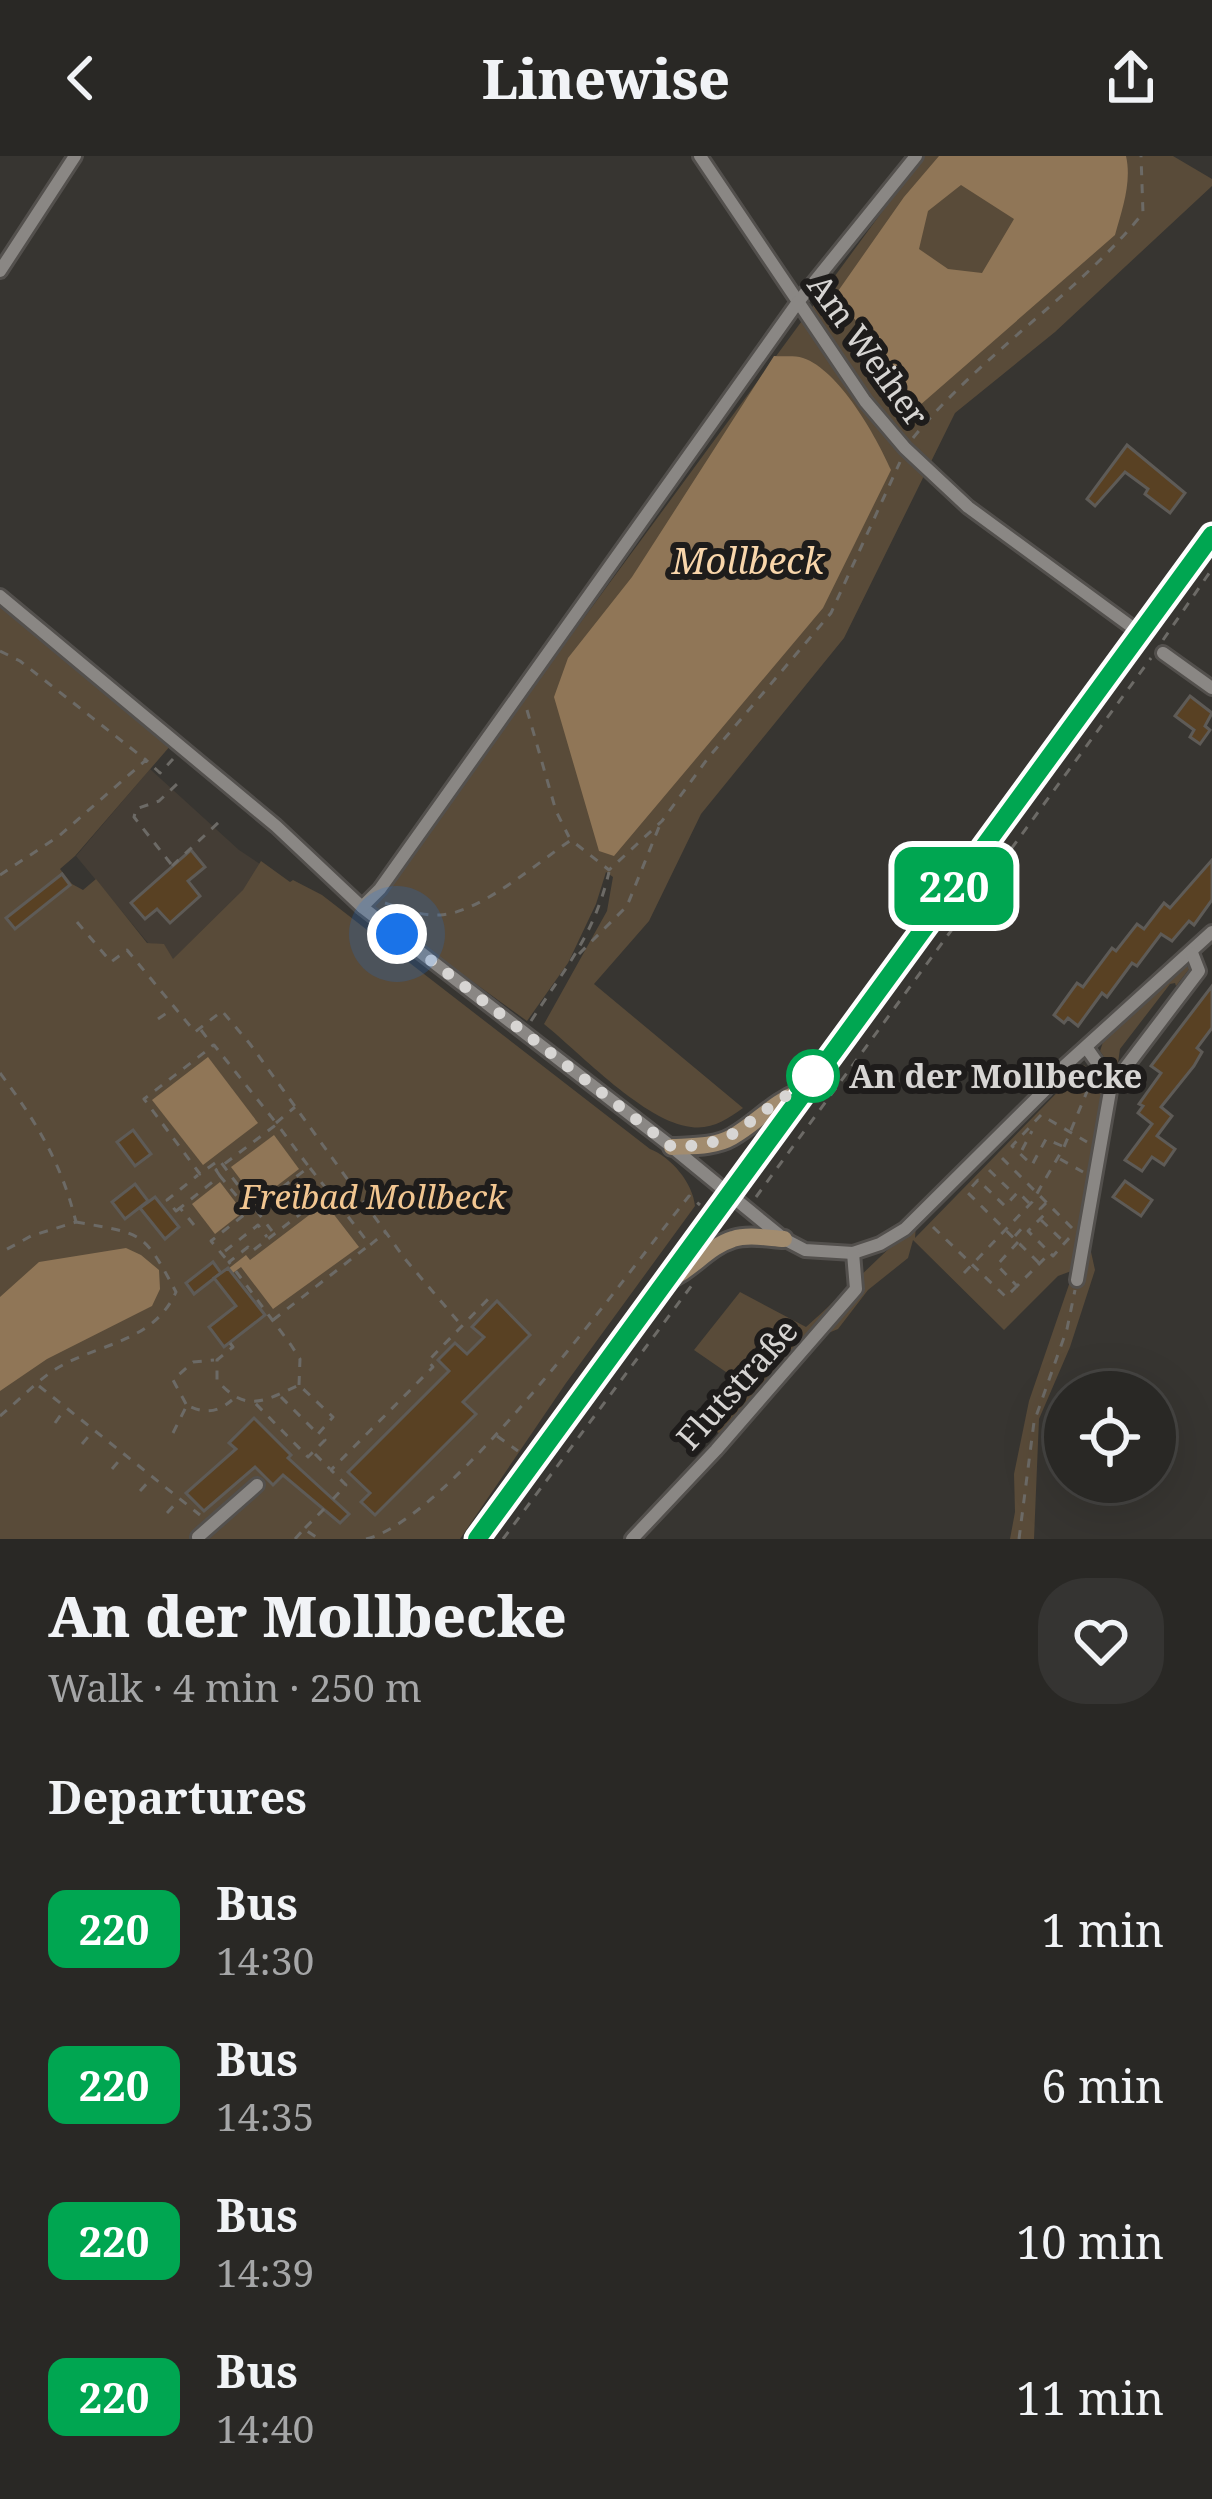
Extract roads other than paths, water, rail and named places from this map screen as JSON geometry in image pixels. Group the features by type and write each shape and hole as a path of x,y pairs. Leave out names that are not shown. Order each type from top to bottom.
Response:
{"main road":[{"path":"476,1539 1132,628 1212,535"},
{"path":"672,1147 704,1146 730,1138 779,1100 801,1092"},
{"path":"664,1281 682,1275 737,1237 784,1239"}],"street":[{"path":"0,271 75,156"},
{"name":"Am Weiher","path":"700,156 866,401 905,448 968,507 1132,628"},
{"path":"362,907 380,889 798,302 916,156"},
{"path":"0,596 276,826 362,907 784,1239 805,1250 853,1253 905,1229 1085,1047 1212,932"},
{"path":"1163,653 1212,688"},
{"path":"1113,1074 1123,1071 1199,971 1192,952"},
{"path":"1085,1047 1113,1074"},
{"path":"1077,1280 1113,1074"},
{"name":"Flutstraße","path":"632,1539 730,1435 856,1288 853,1253"},
{"path":"198,1537 257,1485"}],"water":[{"path":"939,156 1126,156 1128,166 1115,235 919,406 836,294","holes":["961,185 1014,219 982,273 948,269 919,249 928,211"]},
{"name":"Mollbeck","path":"774,356 803,358 830,376 866,423 891,470 823,608 614,856 599,851 554,697 568,658 632,577"},
{"path":"208,1057 258,1123 203,1165 152,1100"},
{"path":"274,1135 299,1169 257,1201 231,1167"},
{"path":"220,1182 243,1212 215,1234 192,1204"},
{"path":"325,1203 359,1247 273,1309 241,1267 226,1278 223,1273 246,1255 250,1260"},
{"path":"126,1248 159,1270 160,1289 152,1306 47,1359 0,1391 0,1297 39,1262"}],"place":[{"name":"An der Mollbecke","path":"813,1076"}],"park label":[{"name":"Freibad Mollbeck","path":"373,1197"}]}
